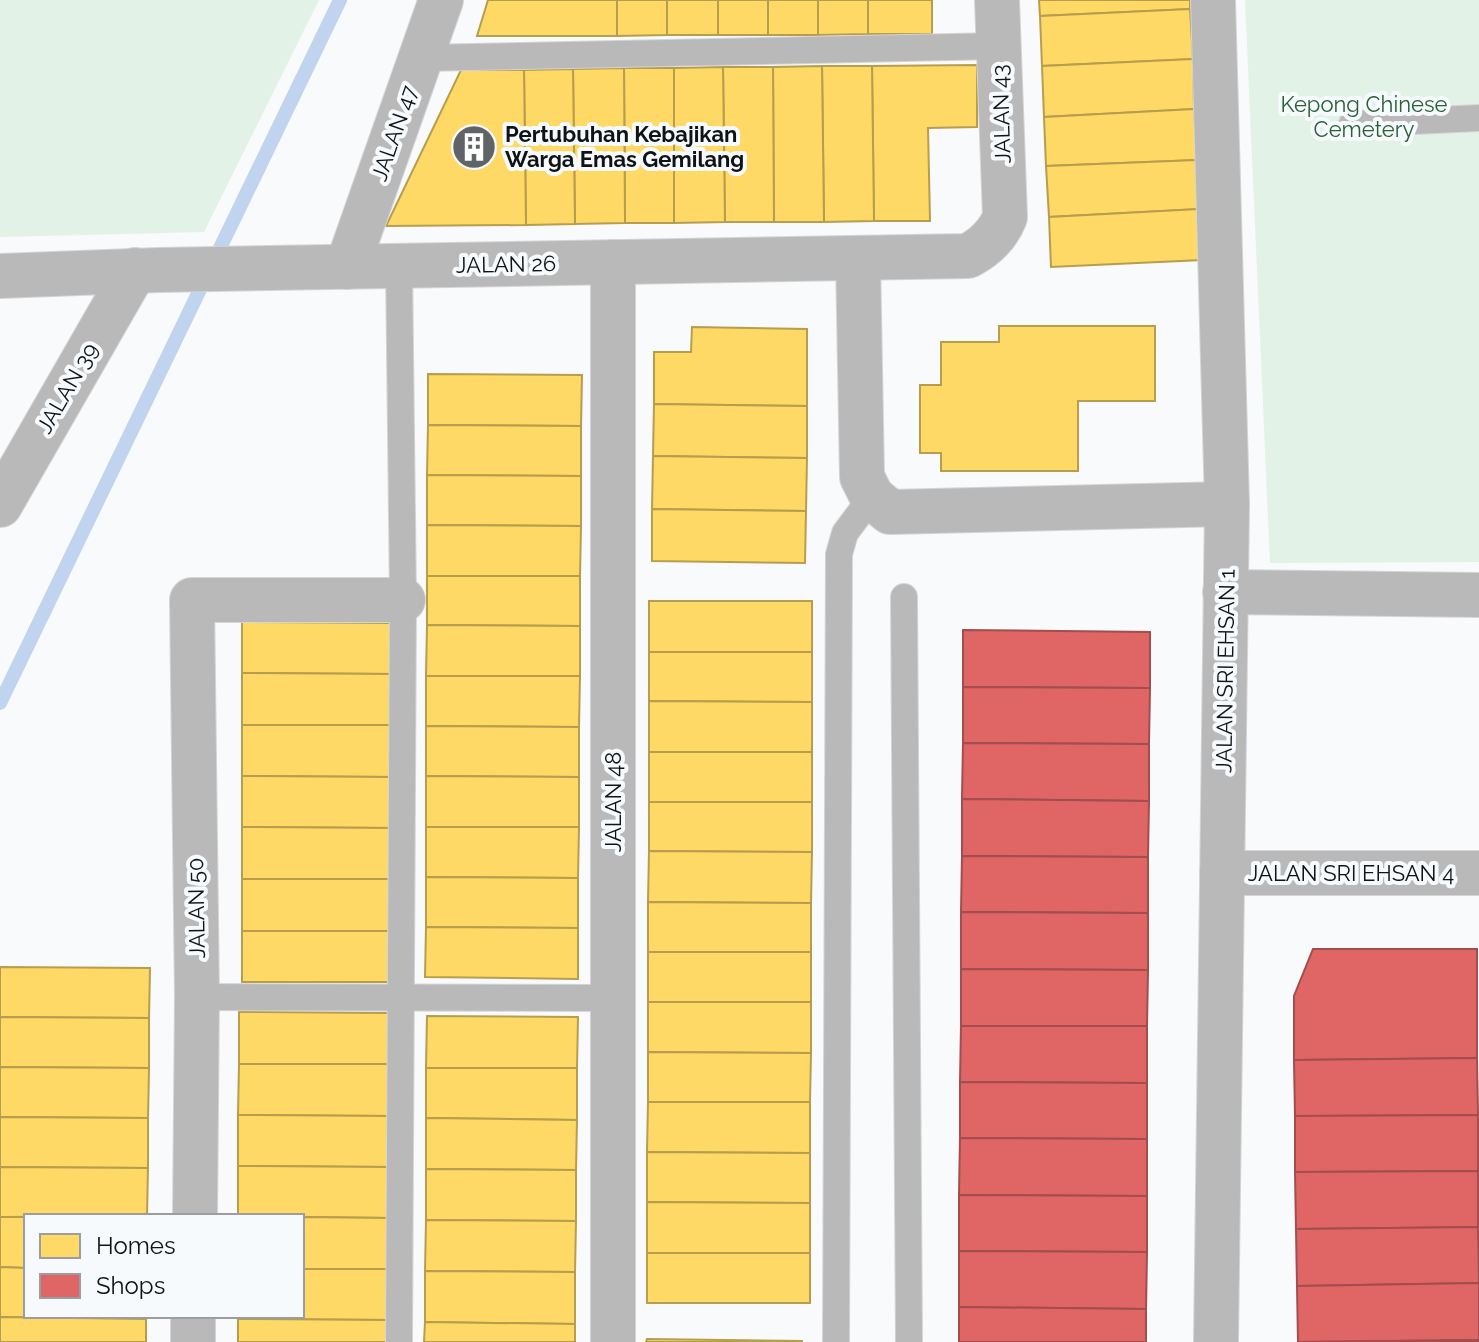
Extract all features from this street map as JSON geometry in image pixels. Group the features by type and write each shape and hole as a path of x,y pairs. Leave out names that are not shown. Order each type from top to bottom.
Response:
{"street":[{"name":"JALAN 47","path":"329,267 421,58 441,0"},
{"name":"JALAN 43","path":"997,0 1005,217 1000,228"},
{"name":"JALAN SRI EHSAN 1","path":"1213,0 1227,504 1216,1342"},
{"name":"JALAN 26","path":"0,276 147,270 968,256 982,249 1000,228"},
{"path":"858,258 862,477 872,497 890,512 1227,504"},
{"name":"JALAN 48","path":"613,262 613,1342"},
{"name":"JALAN 39","path":"0,505 147,270"},
{"path":"1225,592 1479,595"},
{"name":"JALAN 50","path":"195,1214 197,997 192,600 403,600"},
{"name":"JALAN SRI EHSAN 4","path":"1222,873 1479,873"},
{"path":"193,1318 193,1342"}],"lane":[{"path":"421,58 999,46"},
{"path":"1352,124 1479,118"},
{"path":"399,266 403,600 399,1342"},
{"path":"836,1342 839,554 845,533 872,497"},
{"path":"904,597 909,1342"},
{"path":"197,997 613,998"}],"green space":[{"path":"0,0 319,0 204,232 0,237"},
{"name":"Kepong Chinese Cemetery","path":"1245,0 1479,0 1479,562 1270,563"}],"building: Homes":[{"path":"488,0 617,0 617,36 477,36"},
{"path":"617,0 667,0 667,35 617,36"},
{"path":"667,0 718,0 718,35 667,35"},
{"path":"718,0 768,0 768,35 718,35"},
{"path":"768,0 818,0 818,35 768,35"},
{"path":"818,0 868,0 868,34 818,35"},
{"path":"868,0 932,0 932,34 868,34"},
{"path":"1039,0 1190,0 1190,9 1040,16"},
{"path":"1190,9 1193,59 1042,66 1040,16"},
{"path":"1193,59 1194,109 1044,117 1042,66"},
{"path":"977,65 977,127 928,128 930,221 874,221 872,66"},
{"path":"822,66 872,66 874,221 824,222"},
{"path":"822,66 824,222 774,222 773,67"},
{"path":"723,67 773,67 774,222 725,222"},
{"path":"723,67 725,222 674,223 674,68"},
{"path":"624,68 674,68 674,223 625,223"},
{"path":"624,68 625,223 575,224 573,69"},
{"path":"573,69 575,224 526,225 524,70"},
{"name":"Pertubuhan Kebajikan Warga Emas Gemilang","path":"461,70 524,70 526,225 386,226"},
{"path":"1194,109 1197,160 1046,166 1044,117"},
{"path":"1197,160 1199,209 1049,217 1046,166"},
{"path":"1199,209 1202,260 1051,267 1049,217"},
{"path":"999,326 1155,326 1155,401 1078,401 1078,471 941,471 941,453 920,453 920,385 941,385 941,342 999,342"},
{"path":"692,327 807,329 807,406 654,404 654,352 691,352"},
{"path":"428,374 582,375 581,426 428,425"},
{"path":"654,404 807,406 807,458 653,456"},
{"path":"428,425 581,426 581,476 427,475"},
{"path":"653,456 807,458 806,511 652,509"},
{"path":"427,475 581,476 581,526 427,525"},
{"path":"652,509 806,511 805,563 652,561"},
{"path":"427,525 581,526 580,576 427,576"},
{"path":"427,576 580,576 580,626 427,625"},
{"path":"649,601 812,601 812,652 649,652"},
{"path":"242,622 393,623 393,674 242,673"},
{"path":"427,625 580,626 580,676 426,676"},
{"path":"649,652 812,652 812,702 649,701"},
{"path":"242,673 393,674 393,725 242,725"},
{"path":"426,676 580,676 579,727 426,726"},
{"path":"649,701 812,702 812,752 649,752"},
{"path":"242,725 393,725 393,777 242,776"},
{"path":"426,726 579,727 579,777 426,776"},
{"path":"649,752 812,752 812,802 649,802"},
{"path":"242,776 393,777 393,828 242,827"},
{"path":"426,776 579,777 579,827 426,827"},
{"path":"649,802 812,802 812,852 649,851"},
{"path":"242,827 393,828 392,879 242,879"},
{"path":"426,827 579,827 578,878 426,877"},
{"path":"649,851 812,852 811,903 648,902"},
{"path":"426,877 578,878 578,928 426,927"},
{"path":"242,879 392,879 392,931 242,931"},
{"path":"648,902 811,903 811,952 648,952"},
{"path":"426,927 578,928 578,979 425,977"},
{"path":"242,931 392,931 392,982 242,982"},
{"path":"648,952 811,952 811,1002 648,1002"},
{"path":"0,967 150,968 149,1018 0,1017"},
{"path":"648,1002 811,1002 811,1053 648,1052"},
{"path":"239,1012 389,1013 389,1064 239,1064"},
{"path":"427,1016 578,1017 577,1068 426,1068"},
{"path":"0,1017 149,1018 149,1068 0,1067"},
{"path":"648,1052 811,1053 810,1102 648,1102"},
{"path":"239,1064 389,1064 389,1116 238,1115"},
{"path":"0,1067 149,1068 148,1118 0,1117"},
{"path":"426,1068 577,1068 577,1120 426,1118"},
{"path":"648,1102 810,1102 810,1153 647,1152"},
{"path":"238,1115 389,1116 389,1167 238,1166"},
{"path":"0,1117 148,1118 148,1168 0,1167"},
{"path":"426,1118 577,1120 576,1170 426,1169"},
{"path":"647,1152 810,1153 810,1203 647,1202"},
{"path":"238,1166 389,1167 389,1218 238,1214"},
{"path":"0,1167 148,1168 147,1214 24,1214 24,1217 0,1217"},
{"path":"426,1169 576,1170 576,1221 426,1220"},
{"path":"647,1202 810,1203 810,1253 647,1253"},
{"path":"0,1217 24,1217 24,1268 0,1267"},
{"path":"304,1217 389,1218 389,1269 304,1269"},
{"path":"426,1220 576,1221 575,1272 425,1271"},
{"path":"647,1253 810,1253 810,1303 647,1303"},
{"path":"0,1267 24,1268 24,1317 0,1317"},
{"path":"304,1269 389,1269 388,1320 238,1319 304,1318"},
{"path":"425,1271 575,1272 575,1324 425,1322"},
{"path":"0,1317 146,1319 146,1342 0,1342"},
{"path":"238,1319 388,1320 388,1342 238,1342"},
{"path":"425,1322 575,1324 575,1342 424,1342"},
{"path":"647,1339 802,1341 802,1342 646,1342"}],"building: Shops":[{"path":"963,630 1150,632 1150,688 963,687"},
{"path":"963,687 1150,688 1149,744 963,743"},
{"path":"963,743 1149,744 1149,801 962,799"},
{"path":"962,799 1149,801 1148,857 962,856"},
{"path":"962,856 1148,857 1148,913 961,912"},
{"path":"961,912 1148,913 1148,970 961,969"},
{"path":"1313,949 1477,949 1477,1058 1294,1060 1294,996"},
{"path":"961,969 1148,970 1147,1026 961,1026"},
{"path":"961,1026 1147,1026 1147,1083 960,1082"},
{"path":"1477,1058 1478,1115 1295,1116 1294,1060"},
{"path":"960,1082 1147,1083 1147,1139 960,1138"},
{"path":"1478,1115 1478,1171 1295,1172 1295,1116"},
{"path":"960,1138 1147,1139 1147,1196 959,1195"},
{"path":"1478,1171 1478,1227 1296,1229 1295,1172"},
{"path":"959,1195 1147,1196 1147,1252 959,1251"},
{"path":"1478,1227 1479,1283 1297,1286 1296,1229"},
{"path":"959,1251 1147,1252 1146,1309 959,1307"},
{"path":"1479,1283 1479,1340 1298,1342 1297,1286"},
{"path":"959,1307 1146,1309 1146,1342 959,1342"},
{"path":"1479,1340 1479,1342 1298,1342"}],"waterway":[{"path":"0,703 340,0"}],"place":[{"name":"Pertubuhan Kebajikan Warga Emas Gemilang","path":"474,147"}]}
